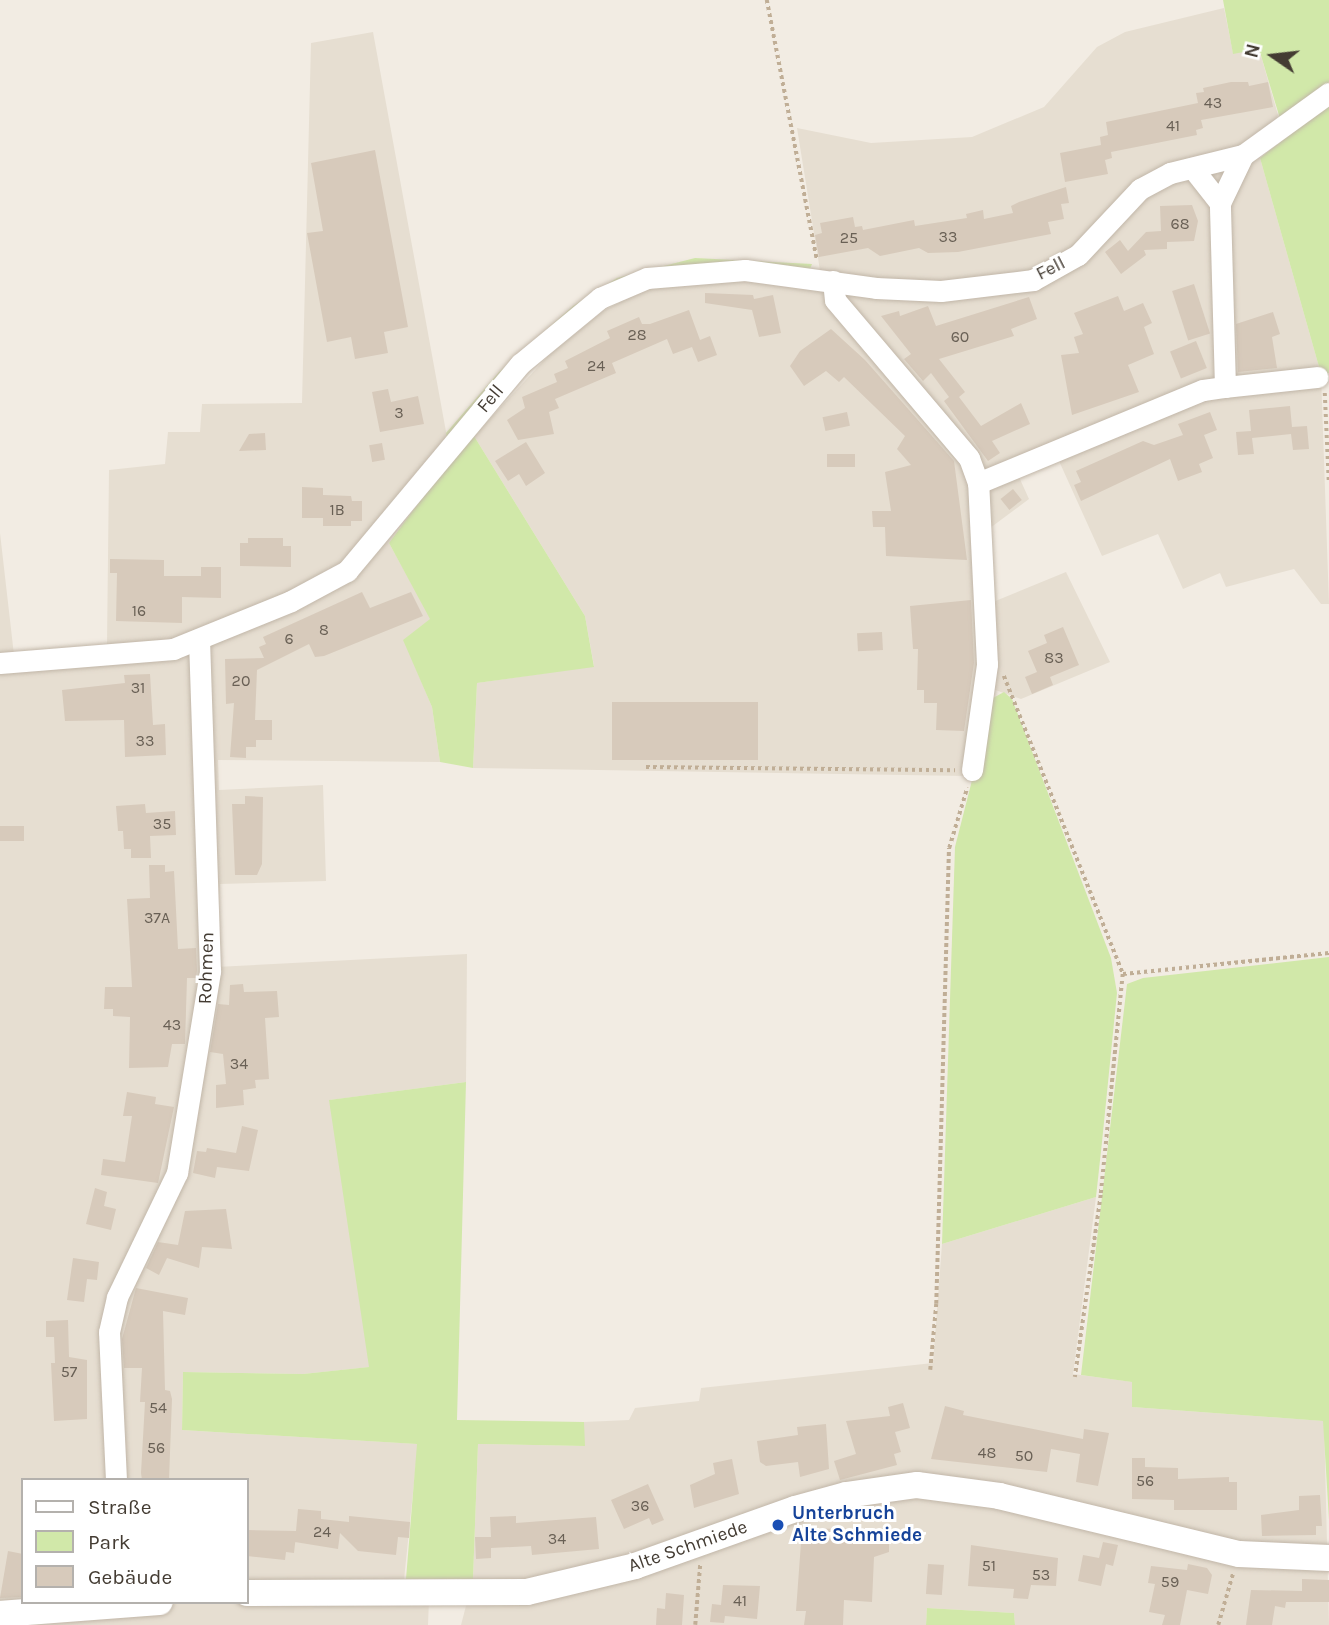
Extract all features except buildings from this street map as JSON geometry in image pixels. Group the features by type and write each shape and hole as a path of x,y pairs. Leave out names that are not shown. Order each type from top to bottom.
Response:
{"street":[{"name":"Fell","path":"199,640 291,601 347,571 520,364 600,298 659,277 745,270 941,290 1033,280 1078,255 1140,189 1170,173 1194,170 1243,155 1329,93"},
{"name":"Fell","path":"1225,387 1220,203 1243,155"},
{"path":"1194,170 1220,203"},
{"path":"827,280 835,300 969,458 978,483 987,648 985,695 972,770"},
{"path":"978,483 1203,390 1321,384"},
{"path":"0,663 173,649 199,640"},
{"name":"Rohmen","path":"116,1478 109,1332 117,1297 177,1173 210,971 199,640"},
{"name":"Alte Schmiede","path":"248,1593 527,1592 589,1579 702,1544 807,1506 917,1485 999,1496 1239,1554 1329,1558"},
{"path":"1,1617 123,1605"}],"path":[{"path":"767,0 827,280"},
{"path":"1321,384 1329,482"},
{"path":"987,648 998,660 1123,974 1101,1195 1075,1377"},
{"path":"646,767 972,770 950,848 936,1304 930,1370"},
{"path":"1123,974 1329,953"},
{"path":"695,1625 702,1544"},
{"path":"1218,1625 1239,1554"}],"shaded area":[{"path":"1224,8 1233,53 1259,49 1278,115 1260,158 1321,374 1329,604 1321,604 1294,569 1226,587 1220,573 1183,589 1158,534 1102,556 1059,461 1019,477 1029,499 986,531 993,602 1066,572 1110,662 1021,699 981,685 966,776 473,768 477,683 594,666 585,616 474,436 548,356 603,311 648,288 743,279 823,289 797,128 871,143 972,137 1044,107 1097,47 1125,32"},
{"path":"373,32 451,459 389,543 431,619 404,640 432,707 440,762 218,760 219,790 323,785 326,881 220,884 216,967 467,954 466,1082 330,1100 370,1367 303,1374 183,1372 182,1430 418,1444 402,1599 429,1599 428,1625 0,1625 0,533 14,655 107,644 109,470 165,464 168,432 200,432 202,404 302,403 311,43"},
{"path":"1096,1197 1073,1374 1133,1382 1132,1407 1324,1421 1329,1625 1015,1625 1014,1613 927,1608 926,1625 461,1625 473,1579 478,1444 584,1446 584,1422 629,1420 635,1408 699,1401 701,1388 933,1363 942,1244"}],"green space":[{"path":"1223,0 1329,0 1329,88 1281,122 1259,49 1233,54"},
{"path":"1329,104 1329,373 1321,374 1260,158"},
{"path":"695,258 812,264 810,269 621,286 447,440 446,433 499,372 573,306 617,278"},
{"path":"474,436 585,616 594,667 477,683 473,768 440,762 432,707 403,640 430,619 389,543 451,459"},
{"path":"1004,692 1012,699 1111,958 1117,993 1096,1197 942,1244 955,847 993,698"},
{"path":"1329,957 1329,1520 1323,1421 1132,1407 1132,1382 1081,1375 1127,984 1143,978"},
{"path":"466,1082 457,1420 584,1422 585,1446 478,1444 473,1579 406,1579 417,1444 182,1430 183,1372 303,1374 369,1367 329,1100"},
{"path":"927,1608 1014,1613 1015,1625 926,1625"}],"place":[{"name":"Unterbruch Alte Schmiede","path":"778,1525"}]}
